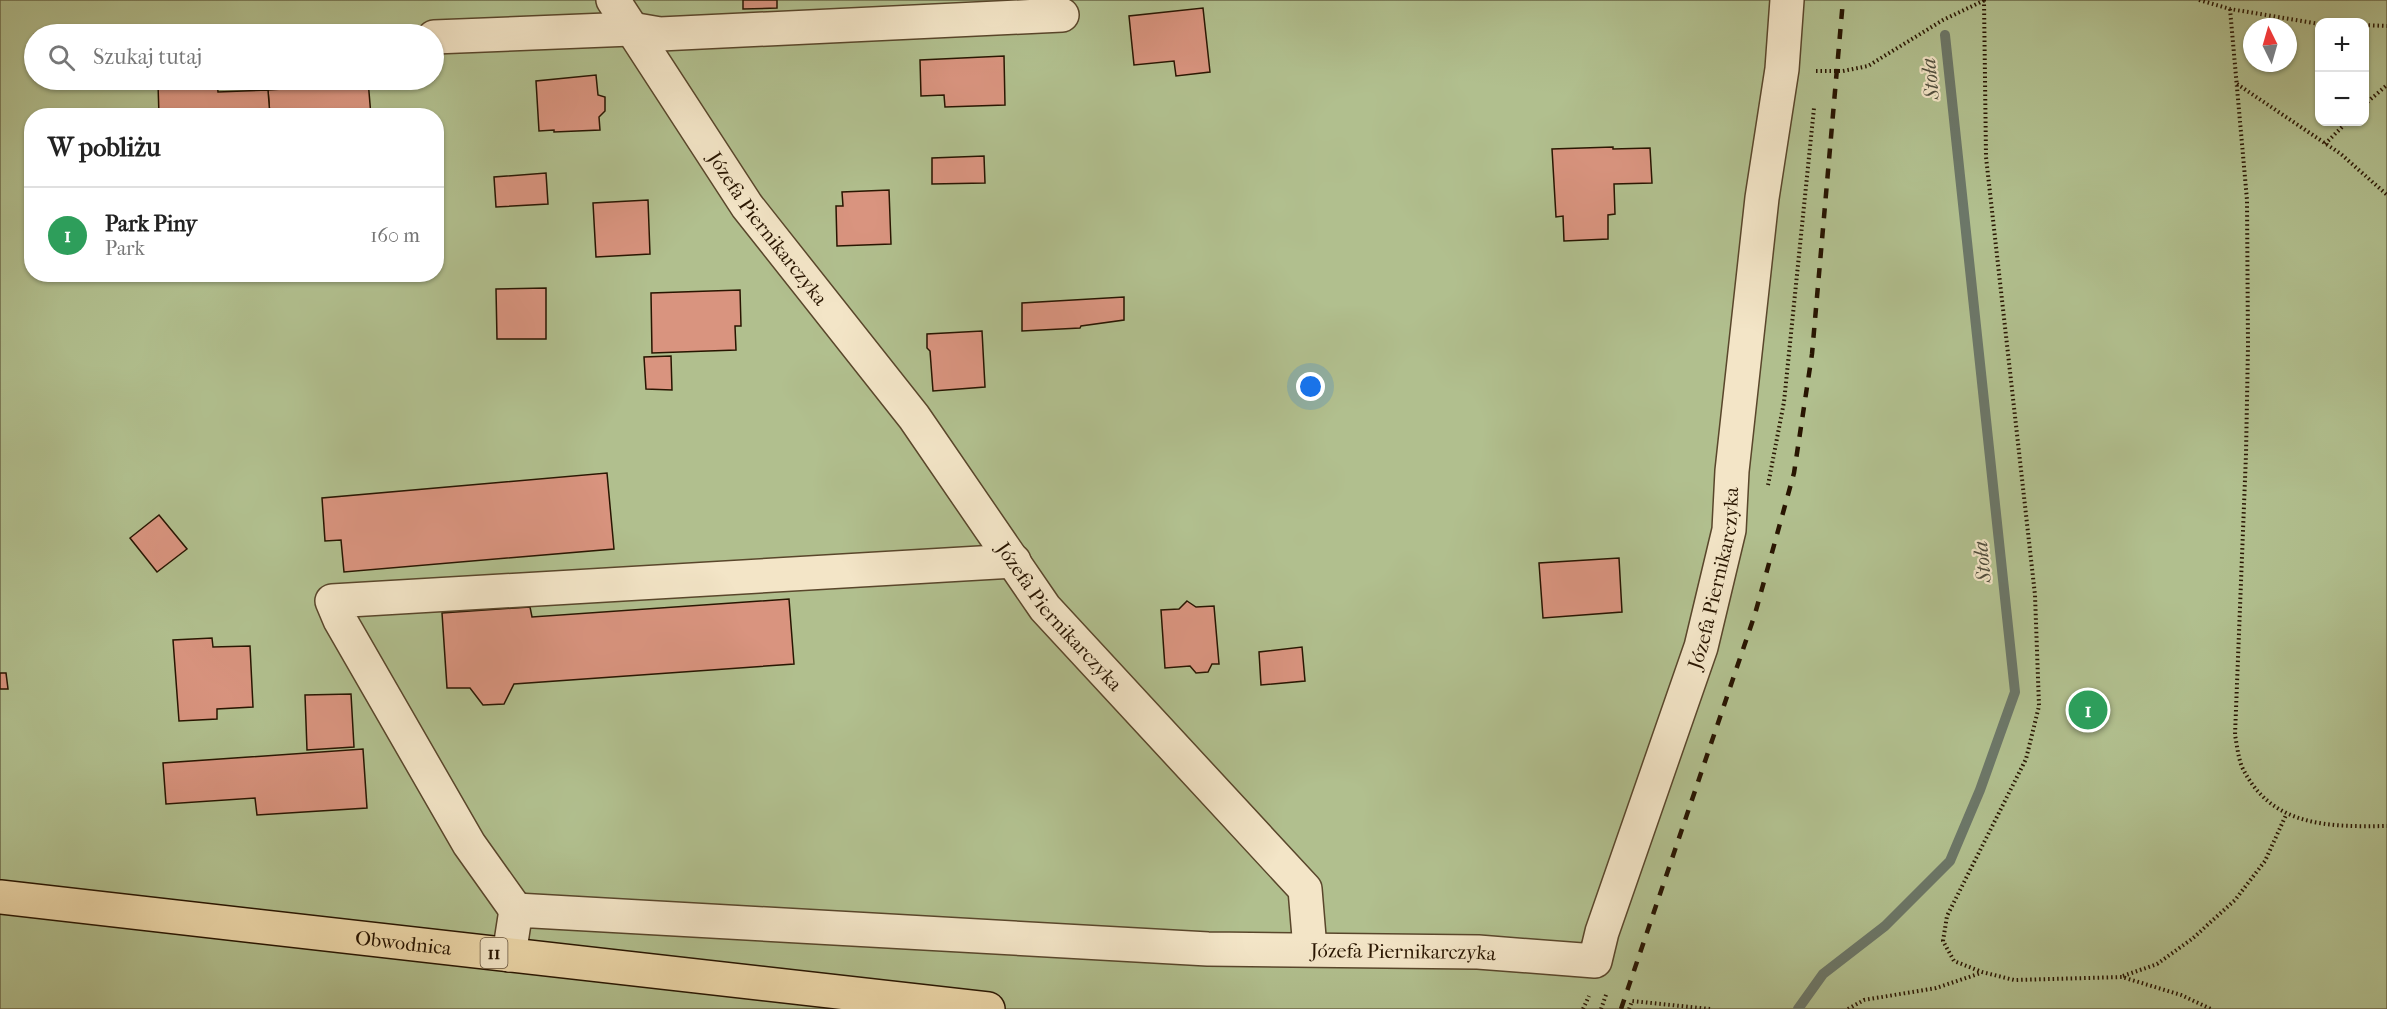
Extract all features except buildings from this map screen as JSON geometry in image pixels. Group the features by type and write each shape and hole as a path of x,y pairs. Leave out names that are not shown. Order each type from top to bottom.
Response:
{"highway":[{"name":"Obwodnica","path":"0,897 988,1009"}],"street":[{"name":"Józefa Piernikarczyka","path":"613,0 747,207 914,417 1045,608 1305,889 1310,949 1478,952 1594,962 1602,932 1701,647 1729,530 1732,471 1762,198 1782,69 1787,0"},
{"path":"444,37 631,29 660,34 1062,15"},
{"path":"509,955 516,910 469,844 340,620 332,601 1014,561"},
{"path":"516,910 1208,949 1310,949"}],"path":[{"path":"1782,69 1843,71 1868,66 1942,20 1984,0 1986,157 2035,595 2039,706 2026,759 1947,916 1943,941 1954,961 1982,972 2014,980 2122,977 2181,995 2211,1009"},
{"path":"2199,0 2230,9 2315,23"},
{"path":"2230,9 2247,200 2247,454 2235,735 2242,765 2260,794 2286,815 2325,825 2387,826"},
{"path":"2369,25 2387,26"},
{"path":"1816,80 1818,59"},
{"path":"2237,84 2341,154 2387,195"},
{"path":"2369,101 2387,85"},
{"path":"1771,473 1784,402 1815,98"},
{"path":"2325,144 2343,126"},
{"path":"2122,977 2157,964 2192,939 2235,900 2265,861 2286,815"},
{"path":"1848,1009 1864,1000 1936,988 1982,972"},
{"path":"1629,1009 1632,1001 1710,1009"}],"green space":[{"path":"0,0 2387,0 2387,1009 0,1009"}],"waterway":[{"name":"Stoła","path":"1798,1009 1823,974 1885,926 1950,861 1980,790 2015,692 1945,35"}],"railway":[{"path":"1621,1009 1755,614 1794,473 1812,354 1843,0"}],"place":[{"name":"Park Piny","path":"2088,710"}]}
